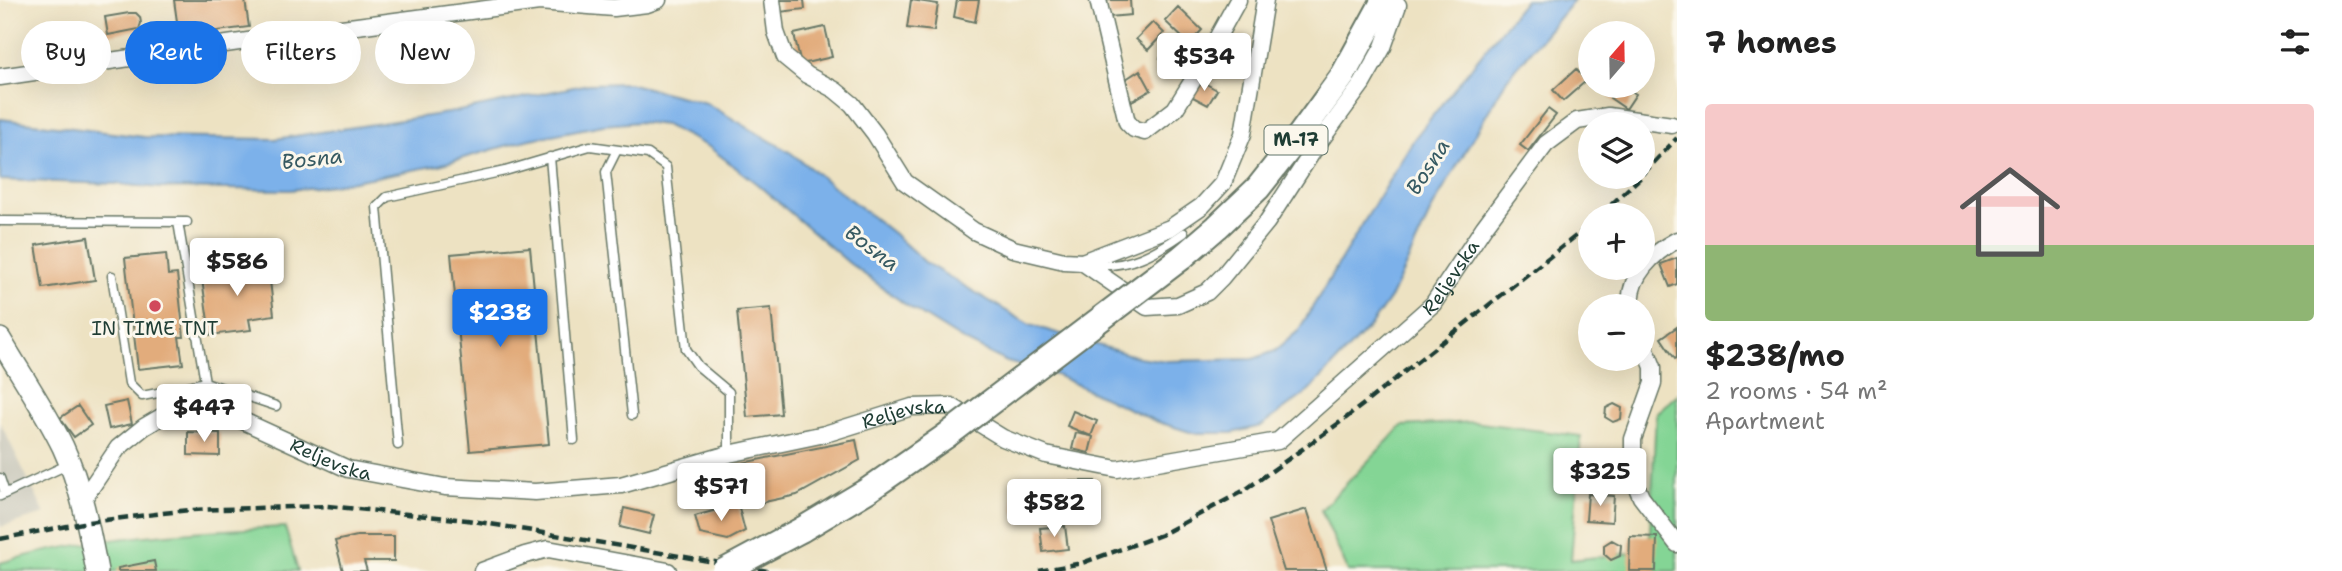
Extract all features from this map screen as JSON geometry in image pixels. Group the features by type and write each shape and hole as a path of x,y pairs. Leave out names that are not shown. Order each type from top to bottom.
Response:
{"main road":[{"name":"M-17","path":"724,571 802,530 946,436 1181,258 1258,188 1342,77 1391,2"},
{"path":"0,339 62,445 70,464 82,501 97,571"}],"street":[{"path":"0,77 539,2 614,8 658,0"},
{"path":"772,0 776,32 785,57 807,75 835,90 852,104 875,134 905,182 974,231 1013,249 1064,261 1083,262 1170,228 1202,206 1223,183 1243,134 1265,0"},
{"path":"1098,0 1126,122 1134,129 1145,132 1175,109 1238,0"},
{"path":"1083,262 1147,307 1178,305 1207,292 1267,222 1315,148 1362,84 1383,47 1391,2"},
{"name":"Reljevska","path":"82,501 118,447 168,413 188,408 226,413 348,470 444,487 535,492 621,485 729,454 825,434 912,407 951,406 1003,438 1046,455 1117,469 1278,440 1433,304 1546,144 1577,121 1608,116 1672,125"},
{"path":"1632,294 1632,287 1638,276 1658,251 1677,240"},
{"path":"1653,371 1653,383 1633,439 1633,478 1641,497 1677,544"},
{"path":"482,571 548,549 668,571"}],"lane":[{"path":"398,445 377,207 387,198 505,171 590,146 648,154 666,167 686,349 698,366 729,392 729,454"},
{"path":"617,150 606,172 632,415"},
{"path":"550,157 575,440"},
{"path":"0,221 182,222 205,382"},
{"path":"1083,262 1100,265 1127,262 1157,252 1184,233"},
{"path":"111,276 130,383 142,396 205,382 276,406"},
{"path":"163,391 168,413"},
{"path":"0,478 3,495 70,464"}],"shaded area":[{"path":"0,422 45,514 0,527"}],"green space":[{"path":"1677,395 1677,571 1348,571 1321,510 1402,426 1473,422 1581,436 1571,560 1649,551 1656,413"},
{"path":"285,527 298,571 0,571 0,563 105,541 177,533"}],"water":[{"name":"Bosna","path":"1525,0 1574,0 1507,79 1432,209 1392,295 1370,326 1309,391 1261,426 1232,433 1193,433 1155,421 1056,375 1007,362 961,339 906,305 849,263 757,184 709,147 665,125 639,122 603,125 526,140 439,165 290,190 161,188 0,180 0,119 144,137 275,139 454,112 588,84 628,83 706,103 791,153 894,234 926,263 1030,325 1138,357 1167,361 1253,359 1275,351 1298,331 1414,139"}],"building":[{"path":"174,0 245,0 248,21 241,21 241,28 227,30 227,21 177,21"},
{"path":"779,0 804,0 805,9 780,12"},
{"path":"911,0 938,4 934,31 907,28"},
{"path":"957,0 979,0 975,22 954,17"},
{"path":"1107,0 1130,0 1131,15 1109,17"},
{"path":"1178,7 1202,30 1189,44 1165,21"},
{"path":"136,13 141,21 125,21 125,32 111,34 111,21 106,21 105,17"},
{"path":"1153,22 1164,33 1148,50 1136,39"},
{"path":"825,27 832,57 801,64 794,34"},
{"path":"1175,40 1188,51 1173,68 1160,58"},
{"path":"1576,69 1578,71 1578,88 1563,101 1553,90"},
{"path":"1140,70 1151,90 1132,101 1123,86 1128,83 1126,79"},
{"path":"1199,80 1217,90 1208,105 1191,96"},
{"path":"1610,98 1633,98 1626,109"},
{"path":"1548,109 1556,115 1528,151 1520,145"},
{"path":"88,237 95,280 43,288 36,245"},
{"path":"530,247 549,444 470,451 451,254"},
{"name":"IN TIME TNT","path":"166,254 168,275 177,274 184,337 179,337 183,364 138,369 125,258"},
{"path":"1677,258 1677,284 1670,287 1661,264"},
{"path":"268,264 274,315 249,319 251,330 210,335 201,272"},
{"path":"771,308 781,414 747,417 737,311"},
{"path":"1677,327 1677,358 1675,359 1661,338"},
{"path":"127,401 132,424 109,429 104,406"},
{"path":"1614,404 1622,408 1621,419 1613,422 1605,417 1606,408"},
{"path":"78,406 91,425 74,437 60,418"},
{"path":"1073,411 1097,421 1091,436 1067,426"},
{"path":"188,432 220,433 220,456 188,455"},
{"path":"1076,433 1093,437 1089,453 1072,449"},
{"path":"856,440 860,460 797,495 755,504 748,477 704,486 702,471"},
{"path":"1048,481 1095,481 1095,507 1047,507"},
{"path":"1028,488 1029,512 1014,513 1013,489"},
{"path":"1588,494 1614,496 1612,522 1586,520"},
{"path":"738,504 745,531 728,540 700,534 695,516"},
{"path":"624,508 654,515 649,534 620,527"},
{"path":"1307,509 1327,571 1284,571 1268,521"},
{"path":"1065,526 1068,549 1043,552 1040,528"},
{"path":"357,536 394,536 394,561 364,561 367,571 343,571 335,541"},
{"path":"1630,536 1657,537 1656,571 1629,571"},
{"path":"1612,540 1621,545 1620,556 1611,560 1604,554 1604,545"},
{"path":"154,561 156,571 118,571 118,568"}],"railway":[{"path":"1655,161 1677,138"},
{"path":"1613,203 1628,189"},
{"path":"1039,571 1082,563 1161,535 1245,490 1346,418 1578,234"},
{"path":"0,539 88,522 189,510 327,506 467,520 768,571"}],"place":[{"name":"IN TIME TNT","path":"155,306"}]}
